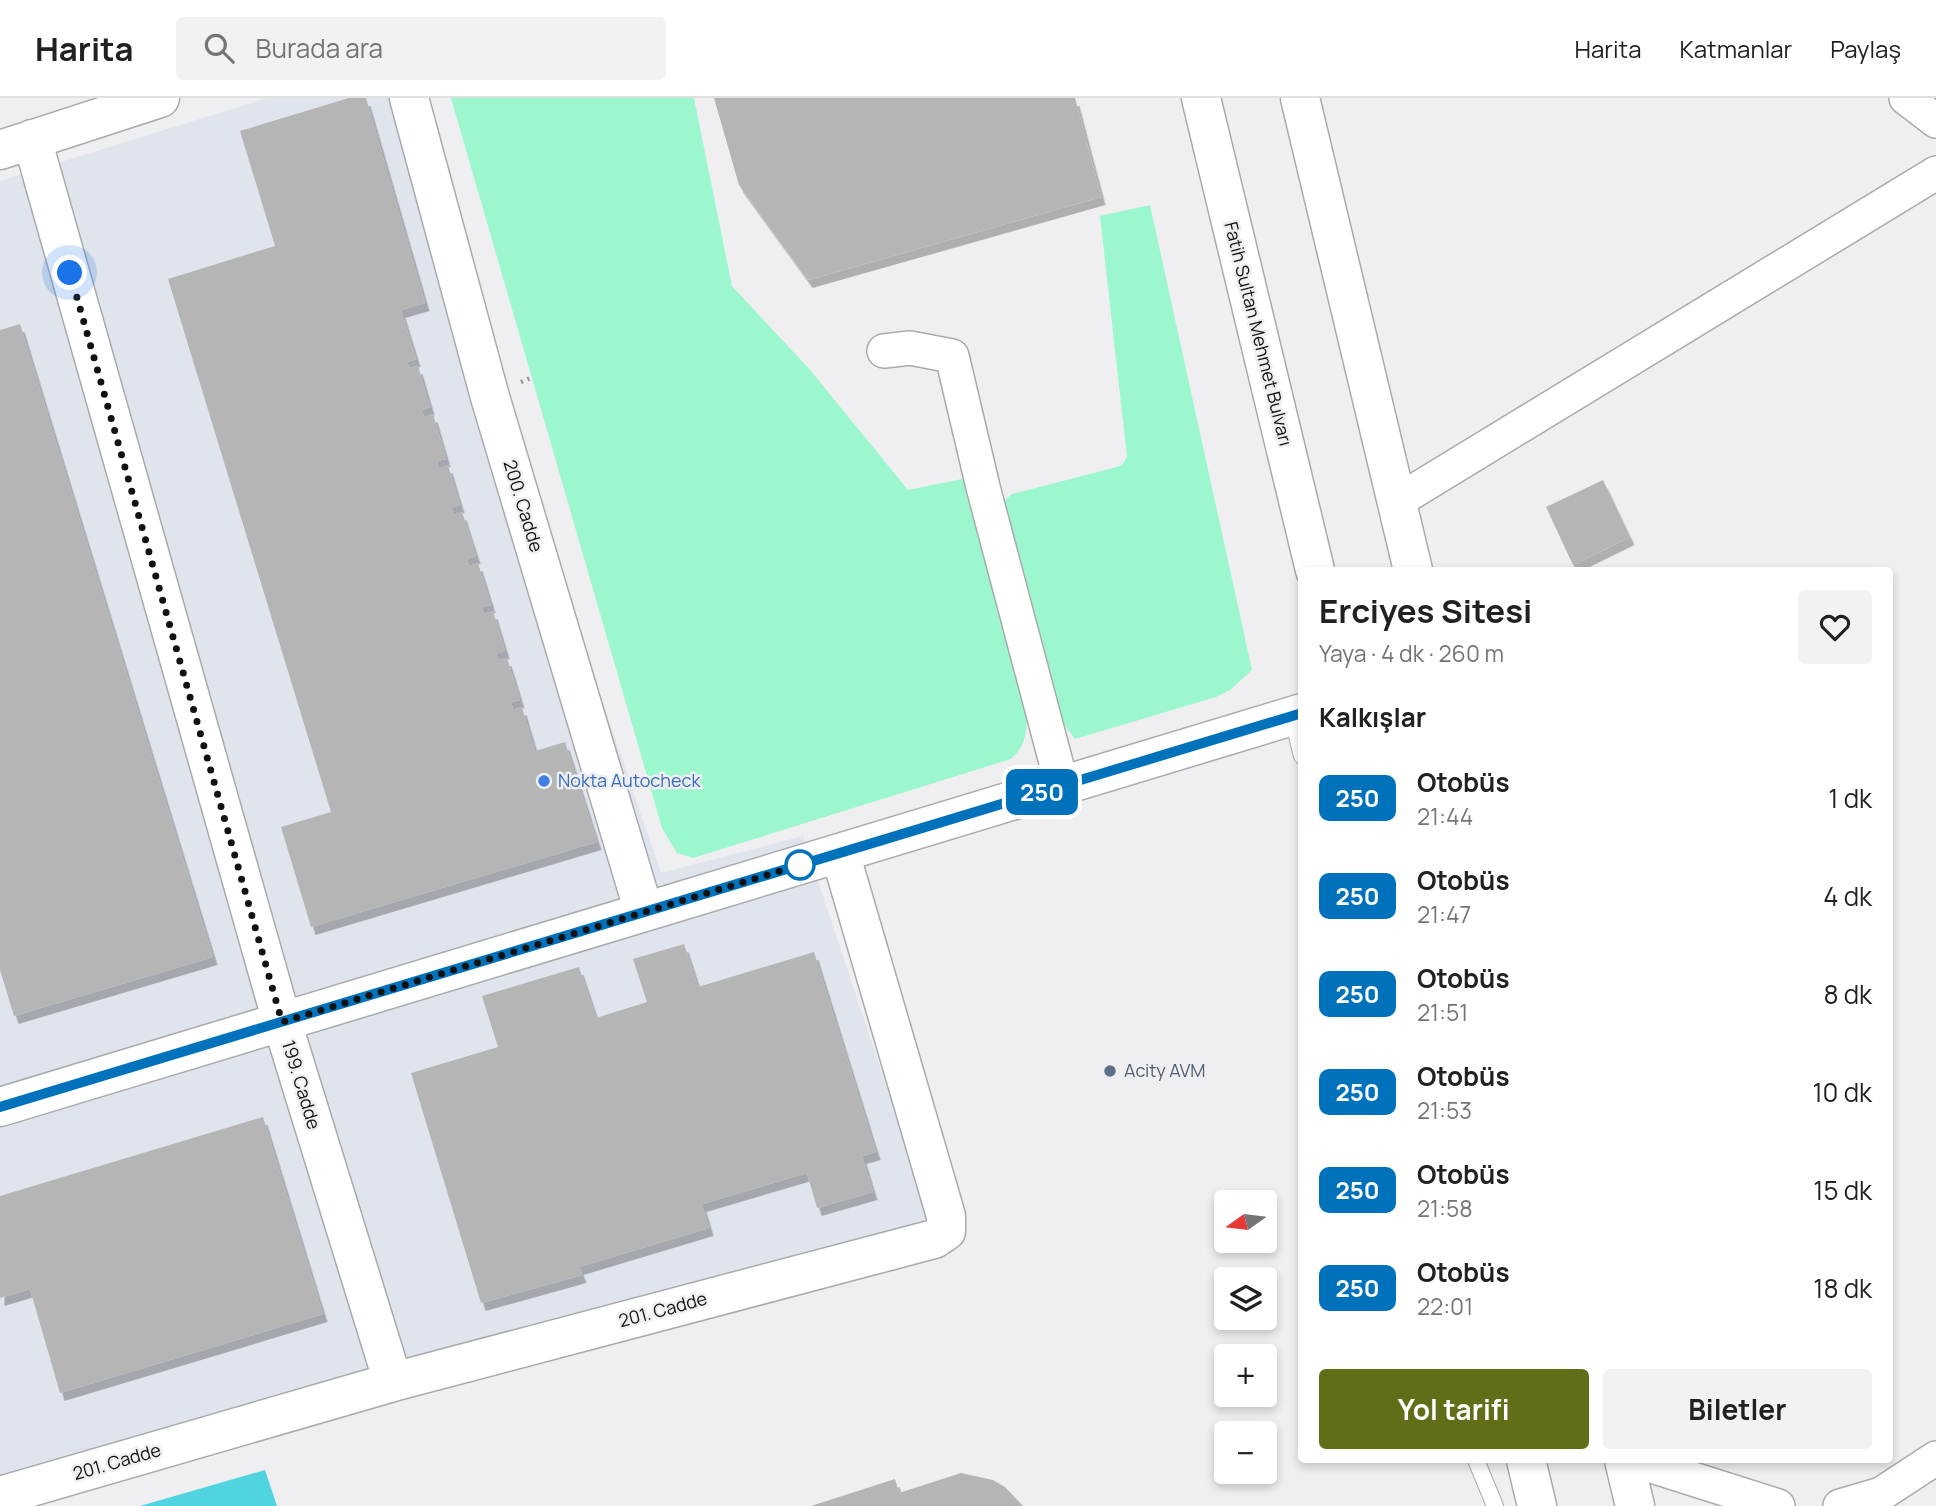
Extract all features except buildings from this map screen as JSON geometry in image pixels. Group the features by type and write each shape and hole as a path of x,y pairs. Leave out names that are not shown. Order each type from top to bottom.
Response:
{"main road":[{"path":"16,145 160,98"},
{"name":"200. Cadde","path":"409,98 490,397 644,912"},
{"name":"Fatih Sultan Mehmet Bulvarı","path":"1201,98 1314,567"},
{"path":"1300,98 1412,567"},
{"name":"199. Cadde","path":"16,145 393,1382"},
{"path":"0,1107 1297,714"},
{"name":"201. Cadde","path":"0,1496 393,1382 934,1239 946,1231 946,1216 840,853"},
{"path":"1527,1463 1537,1506"},
{"path":"1625,1463 1635,1506"}],"street":[{"path":"1906,98 1936,121"},
{"path":"1396,502 1936,173"},
{"path":"884,351 910,348 952,356 983,487 1062,785"},
{"path":"1840,1506 1876,1500 1936,1458"},
{"path":"1643,1463 1779,1506"}],"lane":[{"path":"1477,1463 1495,1506"}],"shaded area":[{"path":"267,98 397,98 661,873 803,836 933,1226 0,1480 0,181"}],"green space":[{"path":"451,98 694,98 732,286 811,371 908,490 967,478 1026,713 1024,738 1020,749 1011,759 693,858 677,853 662,828"},
{"path":"1150,205 1252,670 1230,690 1216,697 1075,739 1063,723 1004,508 1005,500 1012,494 1122,465 1127,457 1100,216"}],"water":[{"path":"265,1470 277,1506 140,1506"}],"bus line":[{"name":"250","path":"0,1107 1298,714"}],"place":[{"name":"Nokta Autocheck","path":"544,781"},
{"name":"Acity AVM","path":"1110,1071"}],"route":[{"path":"70,273 282,1022 800,865"}]}
